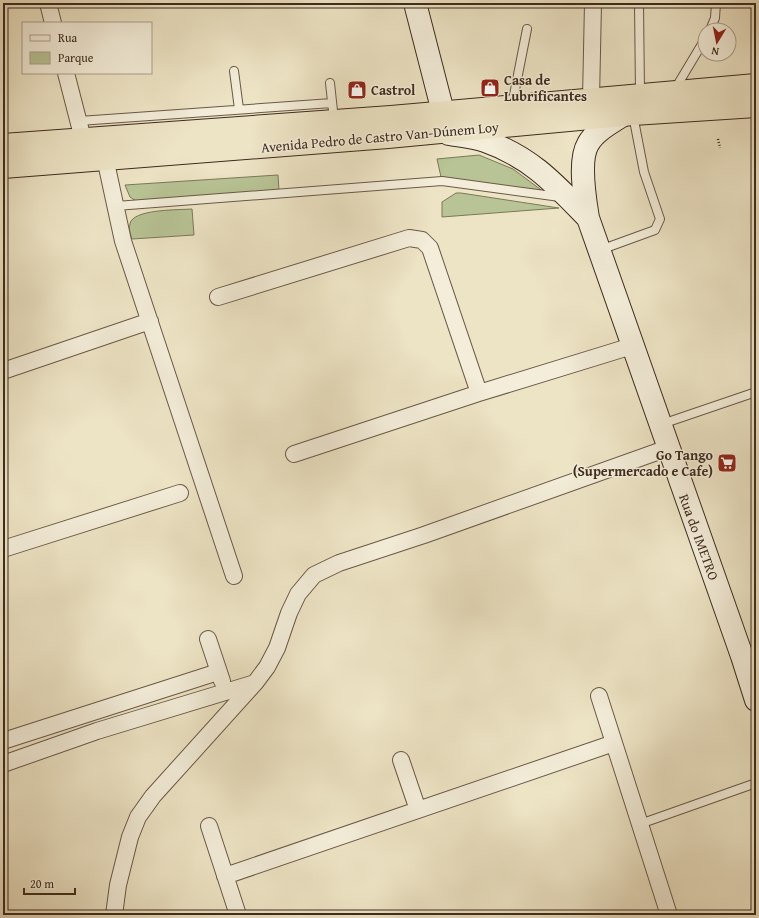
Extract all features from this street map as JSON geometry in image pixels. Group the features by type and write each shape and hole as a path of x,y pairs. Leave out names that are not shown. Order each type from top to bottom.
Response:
{"highway":[{"name":"Avenida Pedro de Castro Van-Dúnem Loy","path":"3,145 81,130 333,112 442,122 511,106 591,99 632,108 674,91 756,85"},
{"name":"Avenida Pedro de Castro Van-Dúnem Loy","path":"3,167 105,158 442,122 632,108 756,106"}],"main road":[{"path":"415,3 442,122 517,154 540,170 569,198 594,235"},
{"path":"594,235 584,190 584,154 588,144 600,130 632,108"},
{"name":"Rua do IMETRO","path":"594,235 756,698"}],"street":[{"path":"48,3 53,22"},
{"path":"591,99 593,3"},
{"path":"66,74 81,130"},
{"path":"105,158 123,241 234,576"},
{"path":"218,297 409,238 422,240 430,248 479,393"},
{"path":"3,372 150,321"},
{"path":"294,454 479,393 632,346"},
{"path":"114,915 118,886 130,837 138,818 153,796 255,683 267,667 277,648 289,613 298,594 314,575 339,563 424,535 668,448"},
{"path":"3,549 180,493"},
{"path":"208,639 225,692"},
{"path":"3,740 218,672"},
{"path":"3,764 97,731 255,683"},
{"path":"600,696 669,915"},
{"path":"225,876 614,743"},
{"path":"402,760 418,810"},
{"path":"209,826 238,915"}],"lane":[{"path":"594,235 655,230 660,219 641,158 632,108 639,3"},
{"path":"713,22 716,3"},
{"path":"511,106 527,29"},
{"path":"674,91 697,52"},
{"path":"234,70 239,108"},
{"path":"81,130 239,108 333,112 330,83"},
{"path":"116,206 442,181 569,198"},
{"path":"660,424 756,392"},
{"path":"640,824 756,783"}],"path":[{"path":"718,139 720,148"}],"green space":[{"path":"479,155 513,169 548,195 441,177 437,159"},
{"path":"278,175 279,191 136,201 130,197 125,185"},
{"path":"456,193 559,208 442,217 442,202"},
{"path":"192,209 194,235 132,239 130,226 131,221 135,217 150,212"}],"place":[{"name":"Casa de Lubrificantes","path":"490,88"},
{"name":"Castrol","path":"357,90"},
{"name":"Go Tango (Supermercado e Cafe)","path":"727,463"}]}
